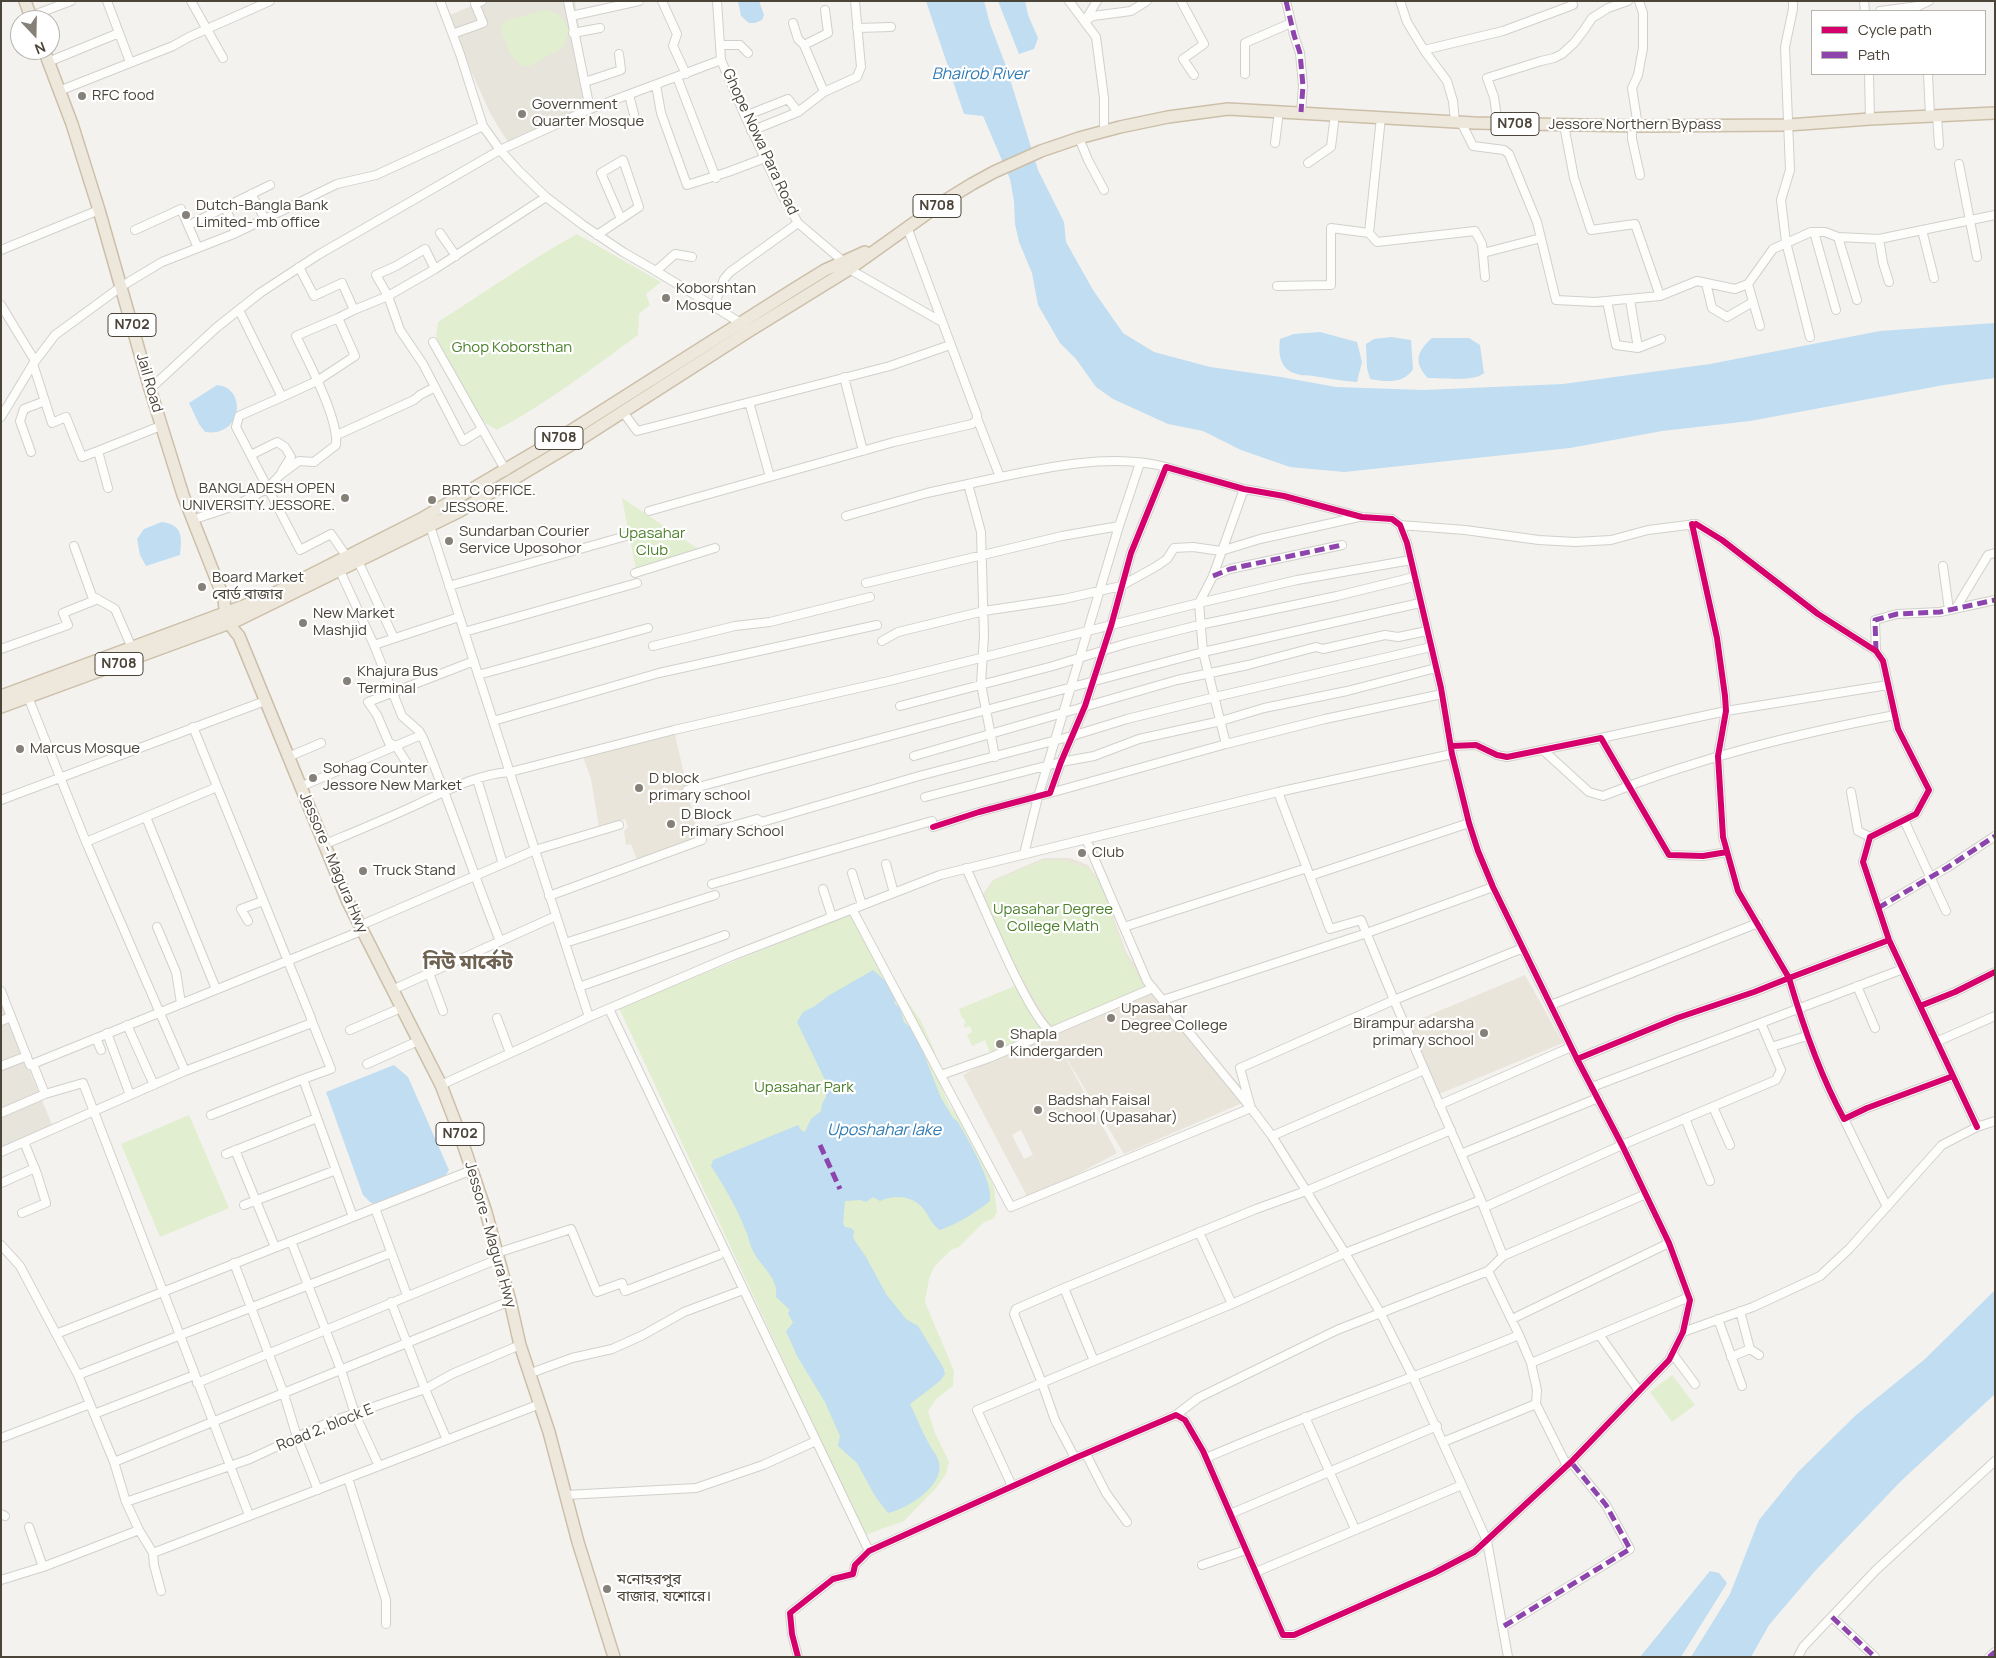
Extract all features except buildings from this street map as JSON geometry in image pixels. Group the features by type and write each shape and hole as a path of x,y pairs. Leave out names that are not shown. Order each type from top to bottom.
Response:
{"highway":[{"name":"Jail Road","path":"48,62 99,210 150,389 183,495 231,617"},
{"name":"Jessore Northern Bypass","path":"907,227 946,200 994,172 1041,151 1104,131 1200,112 1228,109 1498,124 1635,126 1788,125 1870,118 1995,113"},
{"name":"N708","path":"1,696 132,648 231,617 444,508 883,245 907,227"},
{"name":"N708","path":"1,707 231,617 340,571 460,511 623,412 746,327"},
{"name":"Jessore - Magura Hwy","path":"231,617 323,845 360,928 441,1085 472,1170 498,1256 520,1345 531,1374 578,1542 614,1657"}],"street":[{"path":"50,10 71,1"},
{"path":"107,1 130,62"},
{"path":"191,1 223,58"},
{"path":"59,92 173,46 270,1"},
{"path":"440,1 460,54 483,126 500,150 519,171 546,197 598,235 746,327"},
{"path":"455,33 483,22 475,4 482,1"},
{"path":"568,1 590,109"},
{"path":"571,16 639,1"},
{"path":"662,1 677,34 673,46 686,74"},
{"name":"Ghope Nowa Para Road","path":"717,1 722,60 751,131 798,223 847,266 942,322"},
{"path":"751,131 798,112 824,92 857,77 861,67 855,1"},
{"path":"1068,1 1085,20 1096,37 1104,98 1104,131"},
{"path":"1085,20 1097,1"},
{"path":"1085,20 1093,16 1131,11 1146,1"},
{"path":"1182,1 1204,44 1183,59 1194,75"},
{"path":"1286,1 1290,24 1300,53 1303,86 1300,112"},
{"path":"1400,1 1407,22 1424,50 1447,81 1458,122 1473,146 1504,150 1508,154 1537,222 1556,300 1607,301 1660,296 1697,281 1735,289 1748,284 1773,249 1814,232 1825,232 1838,237 1879,238 1995,215"},
{"path":"1424,50 1503,31 1573,5 1572,1"},
{"path":"1498,124 1494,97 1487,78 1562,54 1574,43 1592,18 1608,8 1628,1"},
{"path":"1639,1 1643,13 1643,48 1638,75 1632,88 1635,126 1632,139 1640,175"},
{"path":"1793,1 1793,10 1785,47 1790,170 1781,200 1786,242 1810,338"},
{"path":"1888,10 1918,6 1929,1"},
{"path":"804,46 828,33 825,10"},
{"path":"793,23 798,39 804,46 824,92"},
{"path":"1245,74 1244,43 1290,24"},
{"path":"857,28 891,27"},
{"path":"573,33 600,28"},
{"path":"48,62 119,33"},
{"path":"720,45 740,45 748,53"},
{"path":"585,82 621,70 619,54"},
{"path":"150,389 216,328 260,293 299,267 500,150 590,109 722,60"},
{"path":"1869,75 1870,118"},
{"path":"1928,75 1939,145"},
{"path":"677,77 716,178"},
{"path":"656,85 661,113 687,185 765,158"},
{"path":"629,95 635,118"},
{"path":"745,116 788,99 798,112"},
{"path":"1275,143 1279,111"},
{"path":"1308,163 1331,147 1335,114"},
{"path":"1381,117 1369,233 1376,242 1475,231 1482,244 1485,277"},
{"path":"1564,125 1574,178 1591,230 1635,224 1660,296"},
{"path":"1,417 34,363 56,335 122,286 162,262 236,233 337,184 376,175 483,126"},
{"path":"1079,138 1104,190"},
{"path":"598,235 639,207 623,160 601,173 621,219"},
{"path":"1959,164 1977,257"},
{"path":"189,225 270,185"},
{"path":"251,194 265,220"},
{"path":"280,475 299,462 314,462 336,445 337,435 317,381 296,336 388,296 456,256 546,197"},
{"path":"224,207 236,233"},
{"path":"135,230 181,208 198,248"},
{"path":"1,250 99,210"},
{"path":"714,306 724,279 730,272 798,223"},
{"path":"907,227 1000,477"},
{"path":"1277,286 1331,285 1332,228 1369,233"},
{"path":"1922,230 1934,278"},
{"path":"1814,232 1836,310"},
{"path":"440,233 456,256"},
{"path":"1838,237 1857,300"},
{"path":"1483,253 1541,238"},
{"path":"1879,238 1883,263 1889,282"},
{"path":"435,269 425,249 376,276 388,296 400,330 423,364 463,441 482,429"},
{"path":"656,271 675,254 692,257"},
{"path":"299,267 314,296 342,283 354,310"},
{"path":"1706,282 1712,308 1727,317 1753,302"},
{"path":"1748,284 1760,326"},
{"path":"1630,300 1638,348"},
{"path":"1607,301 1616,345 1638,348 1661,339"},
{"path":"1,305 34,363 52,423 66,417 82,457 158,427"},
{"path":"239,310 282,397"},
{"path":"338,318 355,356 317,381 239,416 236,427 300,550 331,534 347,557"},
{"path":"433,342 506,471"},
{"path":"623,412 637,431 890,366 950,345"},
{"path":"844,377 863,451"},
{"path":"337,435 414,400 420,394 435,387"},
{"path":"31,452 20,421 24,409 45,401"},
{"path":"749,402 770,477"},
{"path":"649,511 863,451 972,424 977,418"},
{"path":"192,520 237,505 268,488 280,475 291,457 285,447 277,442 251,455"},
{"path":"98,452 108,488"},
{"path":"846,516 927,492 1000,477 1084,463 1119,461 1166,467 1244,489 1284,496 1362,517 1392,519 1400,525 1575,542 1611,540 1648,530 1696,524 1722,540 1818,614 1876,651 1883,661 1898,729 1929,790 1916,814 1870,836 1858,831 1851,792"},
{"path":"1024,854 1038,797 1078,658 1140,463"},
{"path":"1050,793 1085,706 1111,626 1131,553 1166,467"},
{"path":"968,484 981,532 984,611 981,684 992,733 995,757"},
{"path":"1226,744 1202,652 1199,603 1213,576 1244,489"},
{"path":"882,641 898,632 984,611 1064,599 1121,586 1167,559 1174,548 1193,547 1221,551 1260,539 1362,517"},
{"path":"1692,524 1717,638 1726,711 1718,756 1723,837 1727,852 1738,890 1789,978 1807,1036 1834,1101 1887,1207"},
{"path":"1176,1415 1185,1420 1206,1458 1283,1635 1294,1635 1434,1573 1474,1552 1569,1464 1669,1360 1683,1332 1689,1297 1669,1243 1493,887 1469,823 1411,560 1400,525"},
{"path":"430,526 589,1017"},
{"path":"866,583 1062,536 1119,526"},
{"path":"450,586 626,536"},
{"path":"1213,576 1230,569 1342,545"},
{"path":"74,546 92,596 115,609 132,648"},
{"path":"635,573 715,548"},
{"path":"1952,609 1988,555 1995,553"},
{"path":"323,845 445,790 498,773 510,772 674,730 982,658 1297,580 1411,560"},
{"path":"358,561 394,638"},
{"path":"1943,566 1952,609"},
{"path":"340,571 374,645 402,716 421,735 445,790 474,876 500,941"},
{"path":"900,706 1199,625 1337,596 1414,577"},
{"path":"464,632 637,583"},
{"path":"653,646 735,626 770,622 870,597"},
{"path":"1,649 68,625 63,613 98,599"},
{"path":"1876,651 1875,620 1897,614 1952,609 1995,600"},
{"path":"687,790 1202,652 1420,603"},
{"path":"374,645 459,617"},
{"path":"493,721 659,673 878,625"},
{"path":"478,676 648,628"},
{"path":"914,756 1177,680 1248,665 1316,647 1324,649 1385,634 1398,637 1427,631"},
{"path":"550,896 701,837 757,819 762,822 919,776 1055,741 1127,719 1214,696 1431,647"},
{"path":"408,765 396,746 389,743 377,715 368,702 474,661"},
{"path":"925,797 1048,765 1094,756 1139,740 1264,708 1347,691 1436,668"},
{"path":"441,1085 589,1017 732,956 940,875 1476,745 1497,755 1507,757 1726,711 1888,685"},
{"path":"712,884 1038,797 1226,744 1325,719 1442,694"},
{"path":"28,697 86,842 185,1071"},
{"path":"1,800 265,701"},
{"path":"1543,750 1589,792 1603,796 1630,785 1718,756 1822,729 1895,715"},
{"path":"193,728 330,1069 211,1115"},
{"path":"300,788 421,735"},
{"path":"1601,738 1669,855 1703,856 1727,852"},
{"path":"288,757 320,743"},
{"path":"478,779 503,864"},
{"path":"86,842 217,787"},
{"path":"1278,792 1330,929 1361,920 1504,1256"},
{"path":"146,817 216,990"},
{"path":"1904,820 1946,911"},
{"path":"1124,927 1469,823"},
{"path":"33,1064 158,1012 288,962 474,876 535,850 620,825"},
{"path":"1870,836 1863,862 1889,940 1977,1127"},
{"path":"1878,908 1995,836"},
{"path":"1086,839 1147,980 1272,1136 1381,1314 1437,1426 1486,1541 1504,1626 1508,1657"},
{"path":"886,864 894,893"},
{"path":"966,868 1025,994 1044,1027 1051,1032"},
{"path":"852,873 862,905"},
{"path":"1163,1000 1367,933 1493,887"},
{"path":"823,889 832,917"},
{"path":"565,943 714,895"},
{"path":"248,921 239,905 264,901"},
{"path":"852,909 1011,1207 1251,1108"},
{"path":"392,990 556,916"},
{"path":"1551,1005 1758,923"},
{"path":"157,927 176,972 182,1003"},
{"path":"579,987 725,935"},
{"path":"1577,1059 1677,1018 1754,992 1889,940"},
{"path":"1251,1108 1240,1068 1394,1000 1523,948"},
{"path":"1592,1087 1903,969"},
{"path":"1920,1006 1955,992 1995,972"},
{"path":"429,973 443,1011"},
{"path":"1857,986 1875,1028"},
{"path":"941,1075 989,1058 1153,988"},
{"path":"1,991 30,1065 33,1064 45,1094"},
{"path":"350,1030 401,1008"},
{"path":"609,1009 869,1551"},
{"path":"1936,1042 1995,1016"},
{"path":"497,1018 510,1054"},
{"path":"1,1152 185,1071 234,1051 307,1026 312,1023 311,1019"},
{"path":"1012,1486 977,1410 1232,1304 1345,1253 1483,1203 1776,1080 1782,1070 1761,1023"},
{"path":"127,1025 154,1085"},
{"path":"107,1033 130,1095"},
{"path":"1771,1047 1807,1036"},
{"path":"96,1038 101,1050"},
{"path":"367,1064 418,1041"},
{"path":"1439,1105 1571,1047"},
{"path":"1,1066 27,1056"},
{"path":"1272,1136 1424,1070"},
{"path":"1844,1119 1867,1108 1953,1076"},
{"path":"303,1079 353,1217"},
{"path":"1,1113 45,1094 83,1083 249,1515"},
{"path":"1461,1154 1598,1098"},
{"path":"1713,1107 1730,1145"},
{"path":"226,1154 317,1118"},
{"path":"1685,1118 1710,1181"},
{"path":"1683,1332 1740,1311 1820,1276 1849,1249 1942,1145 1977,1127 1995,1121"},
{"path":"1074,1458 1055,1420 1014,1312 1016,1310 1199,1232 1306,1191 1451,1130"},
{"path":"22,1213 46,1203 35,1168 24,1142"},
{"path":"235,1150 275,1247"},
{"path":"1,1183 35,1168"},
{"path":"244,1205 336,1170"},
{"path":"56,1334 472,1170"},
{"path":"798,1657 792,1634 790,1613 833,1579 853,1574 855,1565 869,1551 1074,1458 1176,1415 1198,1398 1337,1330 1488,1271 1504,1256 1646,1194"},
{"path":"375,1208 407,1295"},
{"path":"94,1414 268,1352 498,1256 571,1229 597,1292 622,1283 625,1291 719,1255"},
{"path":"1199,1232 1232,1304"},
{"path":"291,1241 341,1370 355,1414 378,1466"},
{"path":"1512,1319 1669,1243"},
{"path":"1,1245 20,1266 78,1375 114,1462 126,1502 139,1530 153,1553 161,1591"},
{"path":"78,1375 391,1253"},
{"path":"234,1263 318,1490"},
{"path":"1488,1271 1531,1363 1537,1390 1536,1404 1569,1464 1606,1505 1630,1549 1504,1626"},
{"path":"1064,1288 1094,1361"},
{"path":"531,1374 572,1358 612,1349 684,1312 743,1290"},
{"path":"1531,1363 1600,1336 1689,1297"},
{"path":"391,1302 408,1342 424,1389 447,1440"},
{"path":"114,1462 510,1302"},
{"path":"1740,1311 1750,1349 1759,1355"},
{"path":"1718,1319 1742,1386"},
{"path":"1206,1458 1305,1417 1519,1335"},
{"path":"1600,1336 1639,1391"},
{"name":"Road 2, block E","path":"126,1502 229,1466 327,1424 424,1389 452,1374 520,1345"},
{"path":"1732,1357 1750,1349"},
{"path":"1672,1353 1695,1384"},
{"path":"1,1438 90,1404"},
{"path":"153,1553 540,1404"},
{"path":"1444,1442 1536,1404"},
{"path":"1305,1417 1355,1529"},
{"path":"1230,1514 1437,1426"},
{"path":"566,1495 696,1488 764,1464 816,1441"},
{"path":"1086,1454 1106,1493 1127,1522"},
{"path":"1798,1657 1803,1647 1876,1570 1995,1461"},
{"path":"348,1478 386,1600 386,1624"},
{"path":"1256,1572 1462,1485"},
{"path":"29,1527 42,1567"},
{"path":"1,1580 42,1567 139,1530"},
{"path":"1202,1565 1246,1550"},
{"path":"1832,1618 1874,1657"},
{"path":"1989,1657 1995,1652"}],"shaded area":[{"path":"483,1 575,1 590,102 511,147 491,115 471,71 450,15"},
{"name":"D block primary school","path":"674,730 699,841 638,862 631,844 626,845 624,831 628,827 625,819 599,828 591,779 582,754"},
{"name":"Upasahar Degree College","path":"1044,858 1070,858 1088,865 1100,881 1127,954 1154,991 1246,1092 1245,1102 1124,1154 1061,1049 1117,1153 1029,1200 963,1075 1049,1029 1020,984 991,926 983,894 993,880","holes":["1021,1130 1033,1155 1024,1159 1012,1135"]},
{"name":"Birampur adarsha primary school","path":"1525,975 1563,1043 1439,1094 1408,1024"},
{"path":"1,1001 53,1127 1,1151"}],"green space":[{"path":"544,10 558,14 565,22 569,31 563,47 530,66 522,66 510,54 500,28 506,21"},
{"name":"Ghop Koborsthan","path":"577,234 661,282 646,294 650,305 639,314 638,335 552,397 497,430 485,423 466,397 436,336 438,322 544,253"},
{"name":"Upasahar Club","path":"622,498 700,550 636,570"},
{"name":"Upasahar Degree College Math","path":"1043,860 1063,860 1088,868 1101,885 1125,955 1146,988 1053,1028 1023,980 1006,947 985,894 994,881"},
{"name":"Upasahar Park","path":"856,912 900,990 921,1021 935,1052 941,1087 950,1107 960,1119 973,1147 981,1157 994,1188 997,1211 994,1218 983,1223 959,1247 951,1250 934,1267 929,1279 925,1302 954,1371 953,1386 937,1398 928,1411 935,1433 949,1462 946,1474 936,1488 904,1521 865,1535 619,1008"},
{"path":"1017,985 1044,1031 991,1056 985,1040 972,1046 967,1035 972,1032 970,1026 965,1028 964,1024 966,1023 959,1009"},
{"path":"189,1115 229,1208 160,1237 121,1144"},
{"path":"1672,1375 1695,1405 1672,1422 1650,1392"}],"water":[{"path":"738,1 759,1 764,15 762,20 749,23 741,16"},
{"name":"Bhairob River","path":"926,1 984,1 1038,170 1064,222 1066,242 1093,290 1123,333 1154,352 1210,367 1336,387 1424,390 1563,384 1710,364 1880,331 1995,323 1995,378 1944,385 1750,421 1662,431 1570,448 1344,472 1290,467 1241,450 1203,431 1168,424 1113,399 1096,387 1076,359 1060,343 1038,305 1032,273 1019,242 1015,224 1014,201 1010,179 983,116 964,114"},
{"path":"998,1 1025,1 1028,15 1038,38 1034,49 1019,54"},
{"path":"1320,332 1357,342 1362,362 1357,382 1299,375 1287,369 1281,361 1280,339 1294,334"},
{"path":"1391,337 1411,340 1413,369 1400,380 1382,381 1370,379 1367,368 1366,344 1374,339"},
{"path":"1432,338 1469,338 1480,345 1484,373 1480,376 1466,379 1428,378 1420,367 1419,357 1420,352"},
{"path":"217,385 227,388 233,394 237,403 236,412 233,421 227,428 217,432 205,432 189,403"},
{"path":"162,522 174,526 180,533 180,555 146,566 140,555 137,539 144,529"},
{"name":"Uposhahar lake","path":"873,970 888,985 895,999 895,1004 900,1008 904,1022 914,1031 941,1098 953,1118 958,1122 973,1150 984,1172 990,1193 990,1201 973,1214 940,1230 917,1202 907,1198 896,1197 880,1201 873,1197 866,1202 860,1200 845,1201 843,1223 845,1227 851,1228 854,1231 853,1238 866,1257 886,1294 906,1319 918,1326 943,1367 945,1374 940,1381 910,1404 938,1460 939,1472 936,1480 930,1488 914,1501 905,1507 888,1513 875,1496 857,1463 838,1446 840,1436 825,1402 797,1356 786,1331 793,1323 788,1313 790,1310 776,1297 775,1284 751,1248 739,1214 711,1166 713,1160 798,1125 805,1132 811,1119 821,1111 826,1097 827,1084 797,1022 803,1012"},
{"path":"394,1065 408,1077 449,1170 445,1176 384,1205 371,1203 363,1195 326,1092"},
{"path":"1995,1290 1995,1394 1901,1481 1815,1571 1769,1625 1751,1657 1691,1657 1730,1594 1759,1520 1798,1472 1856,1415 1925,1359"},
{"path":"1710,1571 1719,1573 1727,1583 1681,1657 1640,1657"}],"marked path":[{"path":"1286,1 1300,53 1303,86 1301,112"},
{"path":"1213,576 1230,569 1342,545"},
{"path":"1876,651 1875,620 1897,614 1940,612 1995,600"},
{"path":"1878,908 1948,867 1995,836"},
{"path":"820,1145 840,1189"},
{"path":"1504,1626 1630,1549 1606,1505 1571,1462"},
{"path":"1832,1617 1875,1657"},
{"path":"1989,1657 1995,1652"}],"cycle path":[{"path":"798,1657 792,1634 790,1613 833,1579 853,1574 855,1565 869,1551 1075,1458 1176,1415 1185,1420 1203,1451 1283,1635 1294,1635 1434,1573 1474,1552 1571,1462 1669,1360 1683,1332 1690,1300 1669,1243 1493,887 1478,851 1452,754 1441,688 1407,543 1400,525 1392,519 1362,517 1284,496 1244,489 1166,467 1131,553 1111,626 1085,706 1050,793 979,812 933,827"},
{"path":"1577,1059 1677,1018 1789,978 1738,891 1723,837 1718,756 1726,711 1725,696 1717,638 1692,524"},
{"path":"1696,524 1722,540 1818,614 1876,651 1883,661 1898,729 1929,790 1916,814 1870,837 1863,862 1889,940 1977,1127"},
{"path":"1451,746 1476,745 1497,755 1507,757 1601,738 1669,855 1703,856 1727,852"},
{"path":"1889,940 1789,978 1806,1032 1827,1085 1844,1119 1867,1108 1953,1076"},
{"path":"1920,1006 1955,992 1995,972"}],"place":[{"name":"RFC food","path":"82,96"},
{"name":"Government Quarter Mosque","path":"522,114"},
{"name":"Dutch-Bangla Bank Limited- mb office","path":"186,215"},
{"name":"Koborshtan Mosque","path":"666,298"},
{"name":"BANGLADESH OPEN UNIVERSITY. JESSORE.","path":"345,498"},
{"name":"BRTC OFFICE. JESSORE.","path":"432,500"},
{"name":"Sundarban Courier Service Uposohor","path":"449,541"},
{"name":"Board Market বোর্ড বাজার","path":"202,587"},
{"name":"New Market Mashjid","path":"303,623"},
{"name":"Khajura Bus Terminal","path":"347,681"},
{"name":"Marcus Mosque","path":"20,749"},
{"name":"Sohag Counter Jessore New Market","path":"313,778"},
{"name":"D block primary school","path":"639,788"},
{"name":"D Block Primary School","path":"671,824"},
{"name":"Club","path":"1082,853"},
{"name":"Truck Stand","path":"363,871"},
{"name":"Upasahar Degree College","path":"1111,1018"},
{"name":"Birampur adarsha primary school","path":"1484,1033"},
{"name":"Shapla Kindergarden","path":"1000,1044"},
{"name":"Badshah Faisal School (Upasahar)","path":"1038,1110"},
{"name":"ম‌ন‌োহরপুর বাজার, যশ‌োরে।","path":"607,1589"}],"district":[{"name":"নিউ মার্কেট","path":"468,963"}]}
